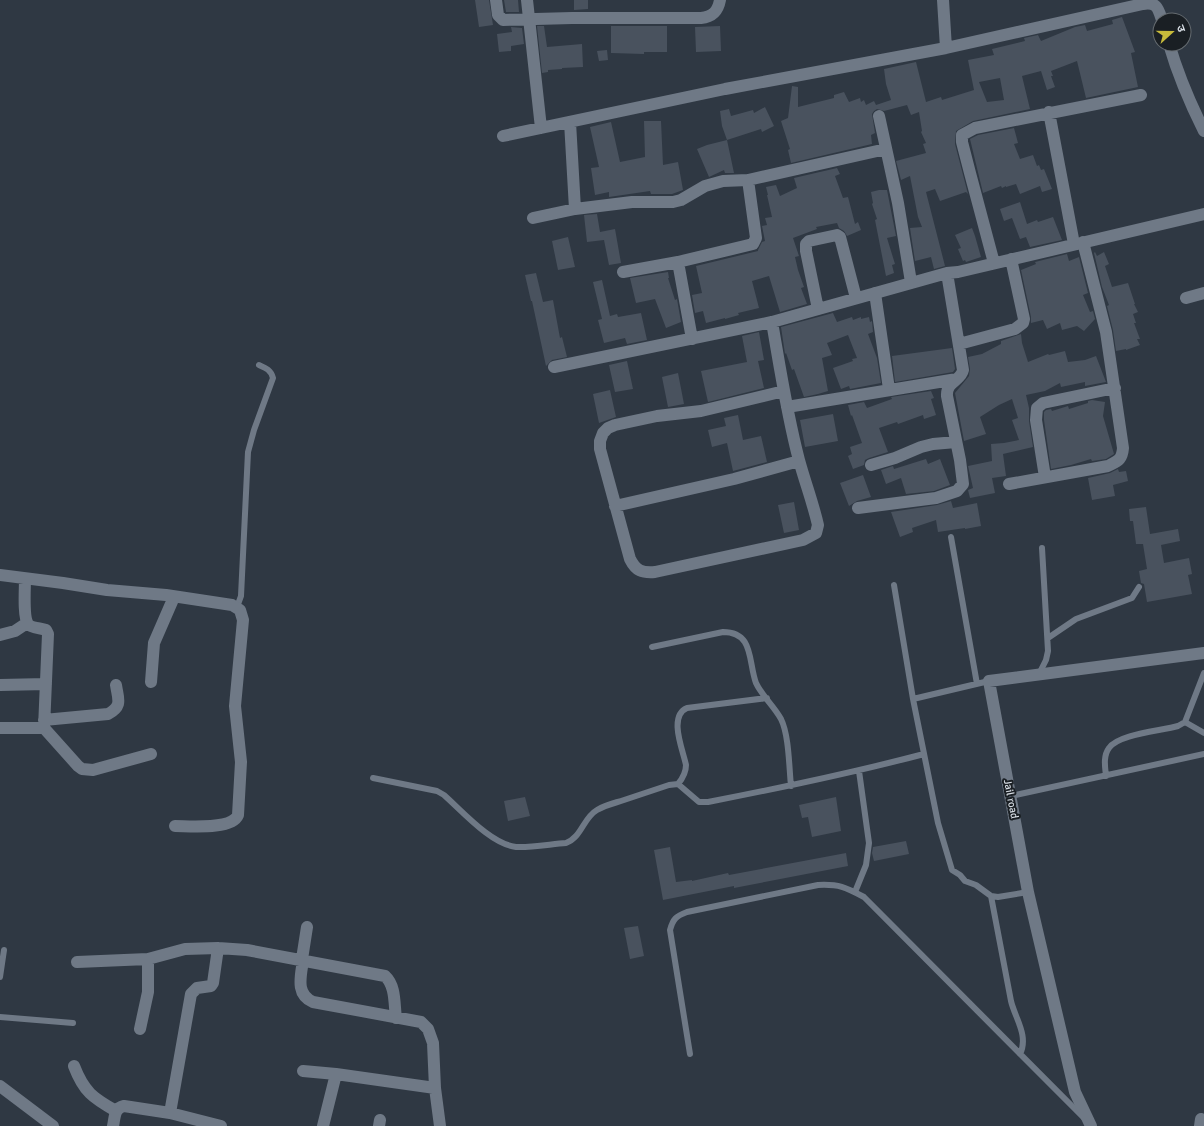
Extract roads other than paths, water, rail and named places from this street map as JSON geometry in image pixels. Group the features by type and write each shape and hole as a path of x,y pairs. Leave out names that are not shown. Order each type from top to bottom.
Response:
{"street":[{"path":"496,0 498,15 503,20 529,18 702,18 714,14 719,7 720,0"},
{"path":"527,0 542,128"},
{"path":"943,0 946,48"},
{"path":"503,136 725,89 946,48 1150,3 1154,4 1159,12"},
{"path":"1172,52 1182,83 1204,131"},
{"path":"994,263 962,142 962,135 975,128 1141,94"},
{"path":"1009,484 1108,466 1118,461 1122,455 1123,448 1106,332 1078,243 1049,112"},
{"path":"879,116 898,203 911,282"},
{"path":"570,122 574,209"},
{"path":"533,218 574,209 632,202 673,202 681,200 705,186 723,181 748,180 886,149"},
{"path":"623,272 678,262 753,244 756,238 748,180"},
{"path":"554,367 772,322 947,273 958,272 1204,214"},
{"path":"818,309 806,251 806,244 809,241 837,235 840,237 856,298"},
{"path":"959,344 1015,329 1024,323 1011,259"},
{"path":"678,262 692,339"},
{"path":"858,508 927,499 957,491 963,484 946,391 962,374 963,370 947,273"},
{"path":"875,293 889,389"},
{"path":"1186,298 1204,293"},
{"path":"772,322 787,407 799,461 818,525 816,533 803,540 655,572 639,571 634,567 630,559 600,449 600,441 603,433 608,428 615,425 647,417 702,411 784,391"},
{"path":"787,407 956,379"},
{"path":"1045,478 1036,420 1037,408 1043,403 1114,388"},
{"path":"871,465 896,458 921,447 933,444 956,442"},
{"path":"615,506 734,479 799,461"},
{"path":"0,575 237,606 242,614 243,620 235,706 241,762 238,815 233,822 226,824 175,826"},
{"path":"26,579 27,624"},
{"path":"151,682 154,643 174,597"},
{"path":"0,636 15,631 27,624"},
{"path":"27,624 46,630 48,634 44,724 78,766 82,769 93,770 151,754"},
{"path":"983,683 1039,674 1204,653"},
{"name":"Jail road","path":"983,683 1011,796 1028,892 1075,1092 1090,1125"},
{"path":"0,685 46,684"},
{"path":"0,728 44,724 108,714 117,708 119,704 116,685"},
{"path":"307,927 300,984 301,991 307,999 313,1002 421,1022 428,1029 433,1043 435,1088 440,1126"},
{"path":"170,1113 191,994 197,988 211,986 213,983 218,948"},
{"path":"77,962 148,959 185,949 218,948 247,950 385,976 393,989 396,1018"},
{"path":"140,1029 148,992 148,959"},
{"path":"74,1066 80,1081 89,1093 100,1102 116,1111"},
{"path":"303,1071 336,1074 435,1088"},
{"path":"323,1126 336,1074"},
{"path":"0,1086 53,1126"},
{"path":"113,1126 116,1111 120,1106 128,1105 170,1113 188,1122 221,1126"}],"lane":[{"path":"237,606 240,596 248,452 254,430 273,378 272,373 269,370 259,365"},
{"path":"913,699 983,683 951,537"},
{"path":"1039,674 1046,660 1048,651 1042,548"},
{"path":"894,585 913,699 938,823 950,866 952,870 960,875 965,881 976,885 991,896 998,897 1028,892"},
{"path":"1048,638 1076,619 1132,598 1140,588"},
{"path":"652,647 723,632 731,632 738,635 746,643 757,684 776,711 784,728 791,786"},
{"path":"1106,776 1105,759 1108,749 1114,742 1123,738 1178,726 1185,722 1204,673"},
{"path":"373,778 437,791 444,795 489,835 502,843 517,847 566,843 573,840 585,822 596,810 610,804 678,784 684,777 686,770 685,758 677,722 682,710 687,708 767,698"},
{"path":"1185,722 1204,733"},
{"path":"678,784 699,802 708,802 859,771 924,754"},
{"path":"1011,796 1204,754"},
{"path":"855,892 866,865 869,842 859,771"},
{"path":"690,1054 670,930 672,921 678,915 687,912 818,885 836,885 847,888 864,897 1090,1125"},
{"path":"991,896 1011,1001 1024,1038 1023,1048 1020,1054"},
{"path":"0,977 4,950"},
{"path":"0,1017 73,1023"}]}
